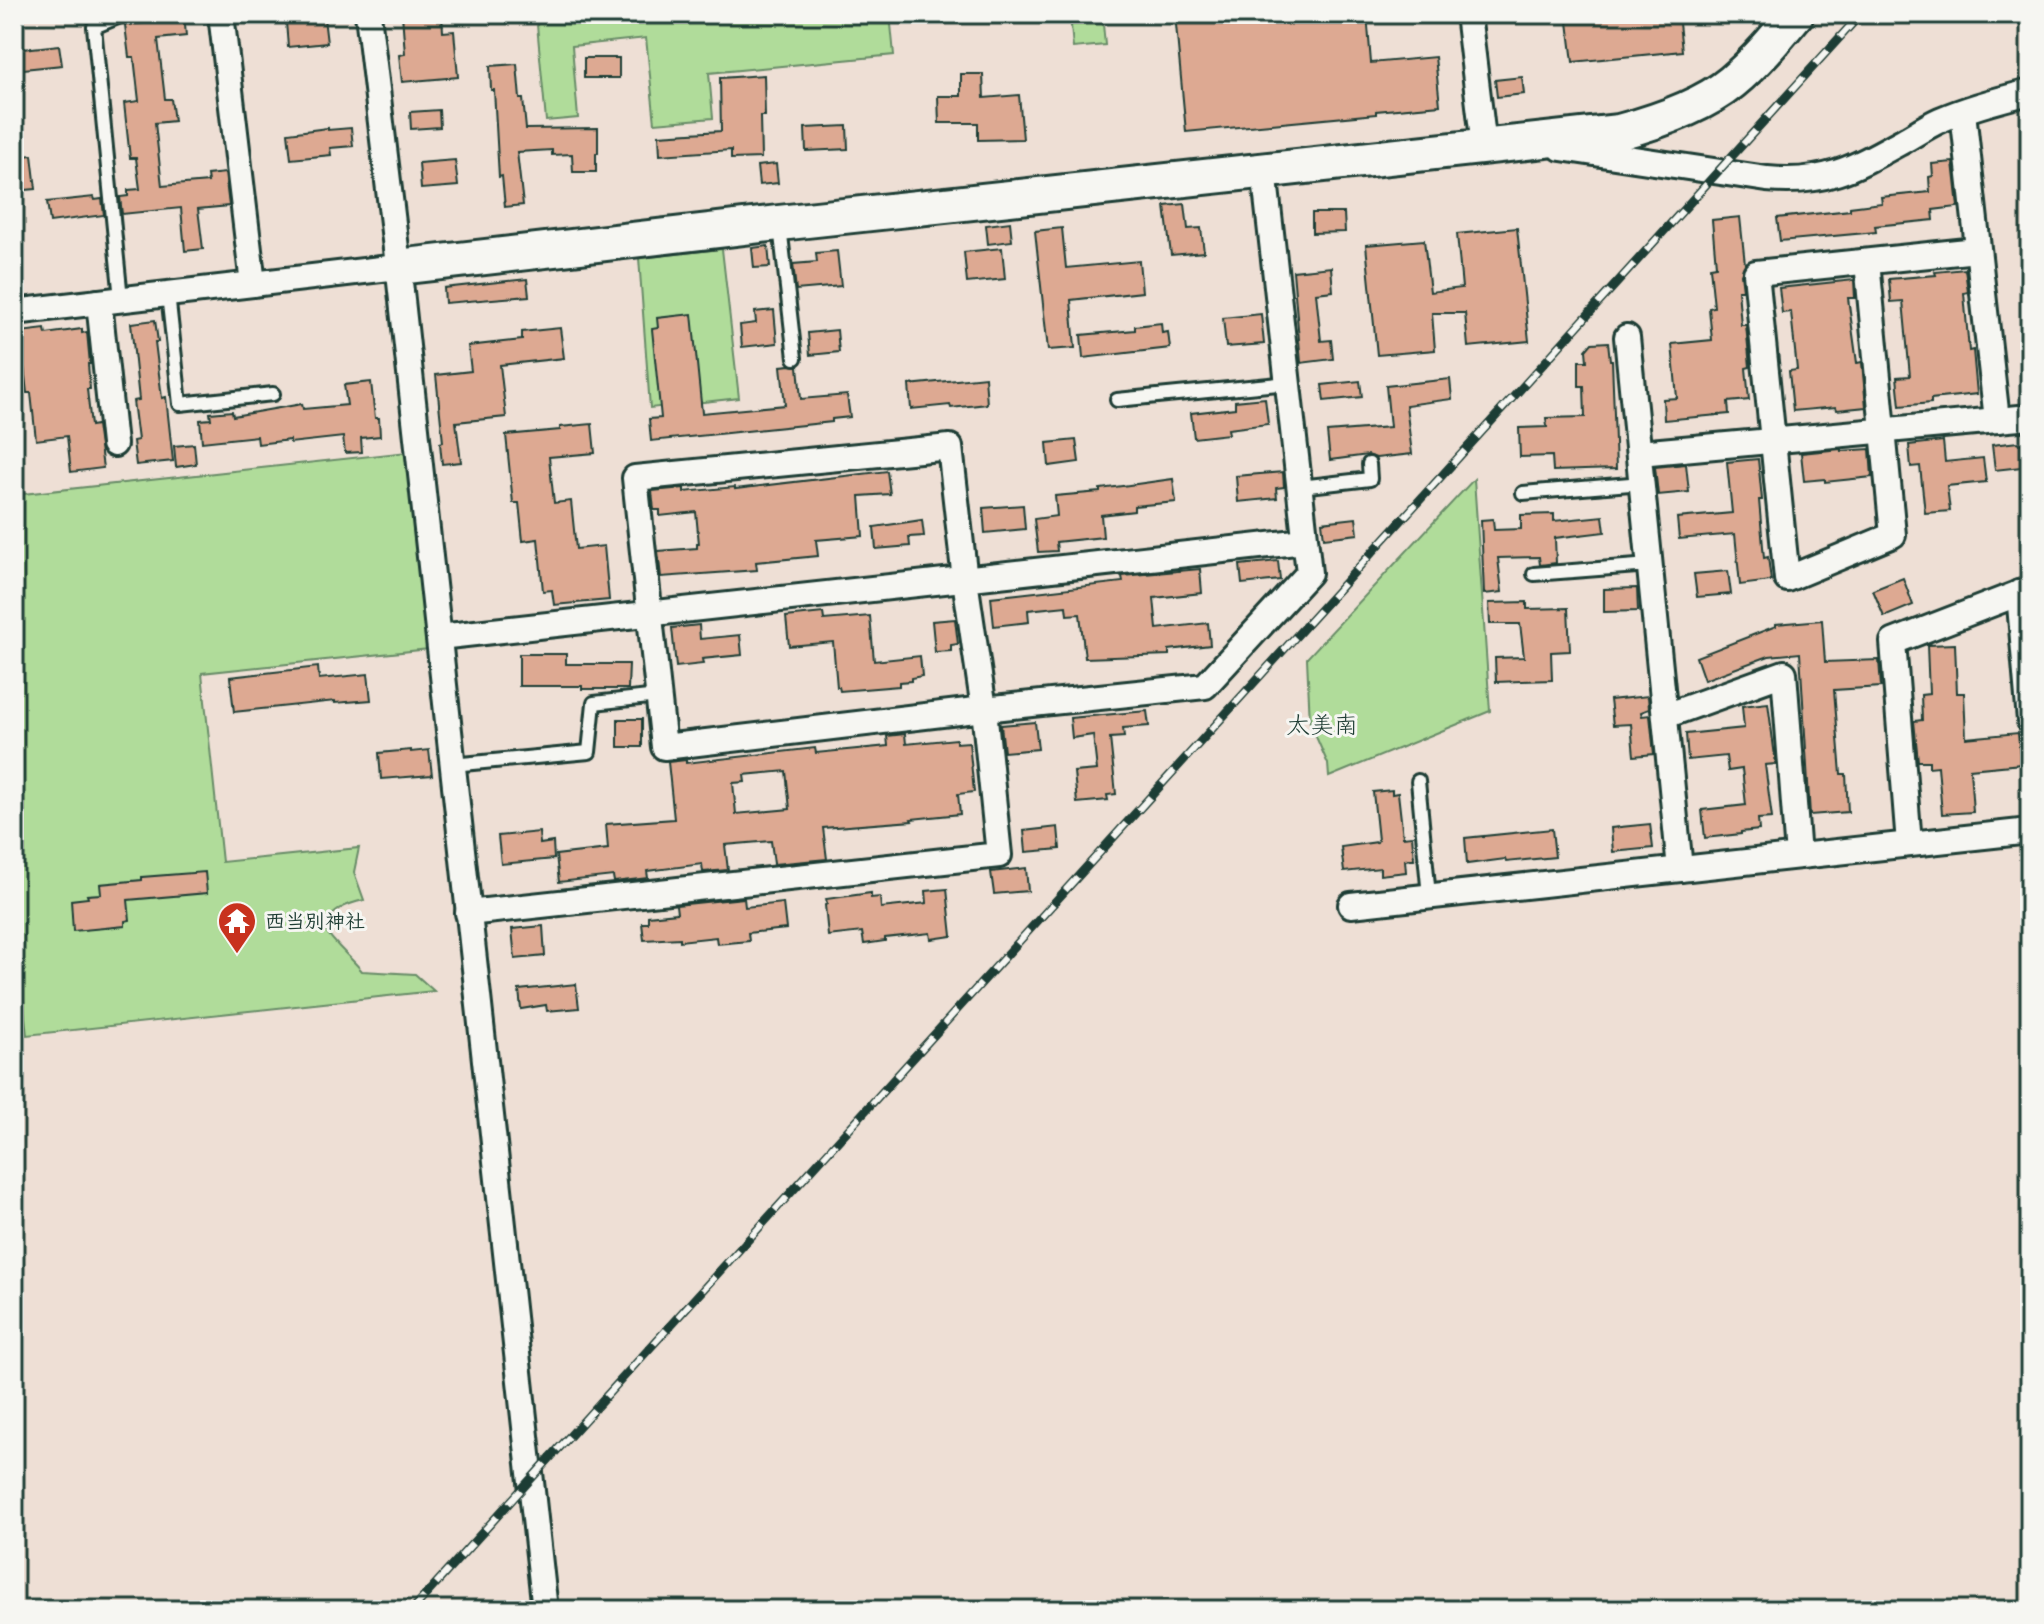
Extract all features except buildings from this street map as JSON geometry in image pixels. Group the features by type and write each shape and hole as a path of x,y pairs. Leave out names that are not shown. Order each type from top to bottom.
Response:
{"street":[{"path":"221,14 253,284"},
{"path":"368,14 545,1610"},
{"path":"1468,14 1496,145"},
{"path":"14,312 779,223 1619,132 1644,126 1703,101 1754,62 1796,14"},
{"path":"1496,145 1573,150 1755,177 1798,180 1837,174 1858,166 1940,120 2030,92"},
{"path":"1963,112 1997,420"},
{"path":"468,913 999,855 984,709 950,447 635,478 664,747 984,709 1205,686 1309,573 1264,170"},
{"path":"1867,262 1893,535 1787,579 1756,273 1977,250"},
{"path":"110,301 114,444"},
{"path":"1627,337 1680,869"},
{"path":"1639,453 2030,417"},
{"path":"439,637 1305,541"},
{"path":"1909,844 1893,642 2024,591 2030,721"},
{"path":"1665,716 1784,673 1798,856"},
{"path":"1351,905 2030,831"}],"lane":[{"path":"110,301 94,27 125,14"},
{"path":"779,223 795,358"},
{"path":"168,294 180,404 273,394"},
{"path":"1117,400 1288,383"},
{"path":"1300,487 1370,479 1369,464"},
{"path":"1523,493 1642,483"},
{"path":"1534,574 1650,565"},
{"path":"452,765 589,752 594,703 658,696"},
{"path":"1418,781 1429,896"}],"green space":[{"path":"536,14 890,14 894,55 709,73 713,118 655,123 646,38 572,46 578,118 546,121"},
{"path":"1070,14 1102,14 1105,45 1073,48"},
{"path":"722,249 739,398 650,408 639,258"},
{"path":"407,452 429,649 202,673 222,862 359,848 354,872 364,900 340,908 323,926 362,971 415,974 434,991 27,1035 14,921 14,495"},
{"path":"1474,479 1490,711 1329,777 1328,764 1310,723 1307,658"}],"railway":[{"path":"412,1610 1861,14"}],"place":[{"name":"西当別神社","path":"237,955"}],"district":[{"name":"太美南","path":"1322,725"}]}
